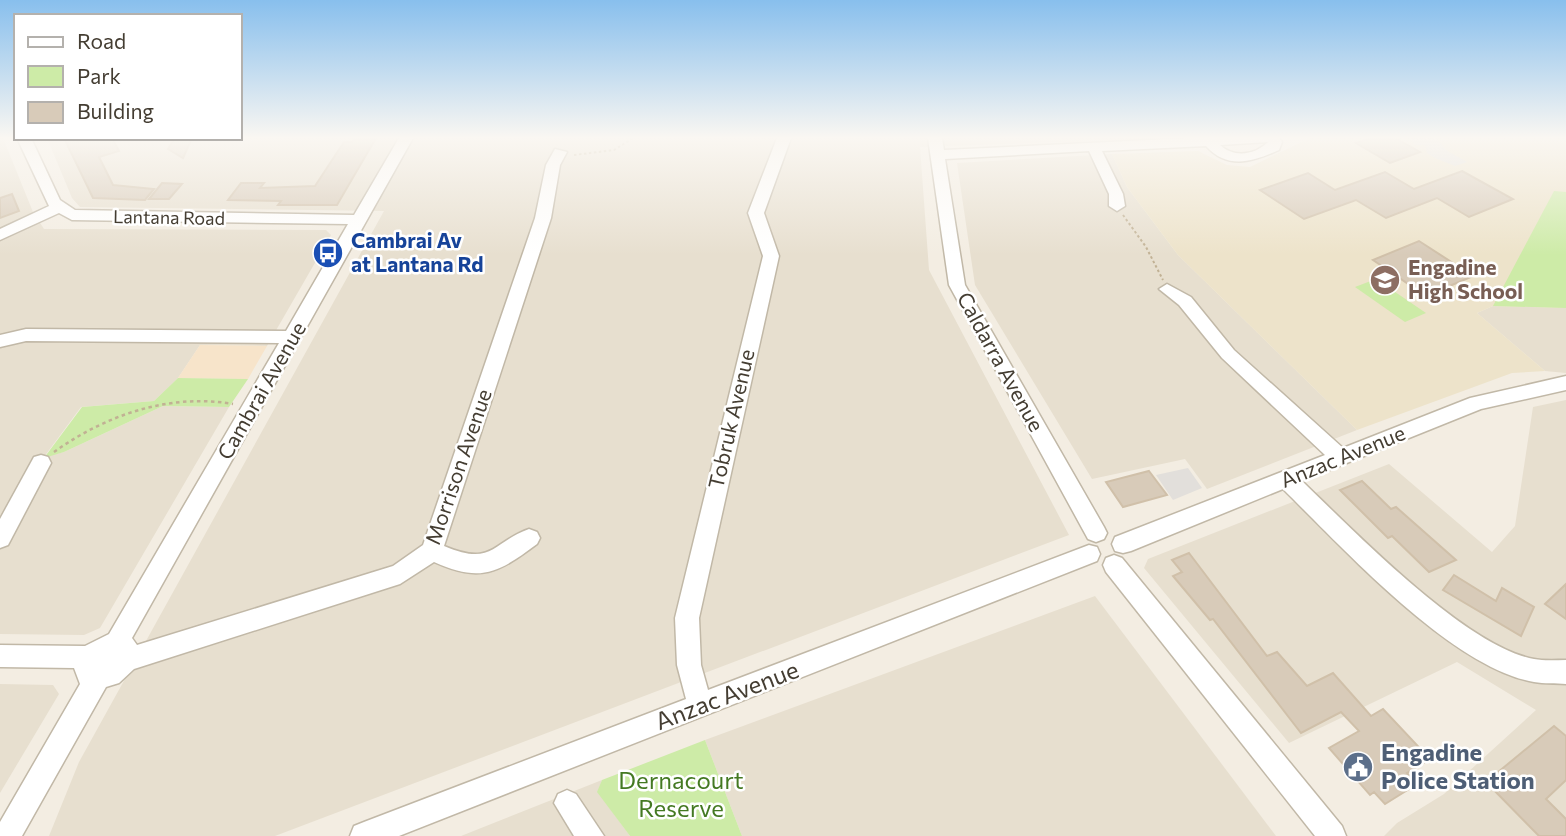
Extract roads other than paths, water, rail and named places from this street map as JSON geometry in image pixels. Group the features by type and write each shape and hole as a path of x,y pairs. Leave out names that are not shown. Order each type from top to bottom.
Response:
{"street":[{"path":"0,235 58,208 43,177"},
{"name":"Cambrai Avenue","path":"121,651 292,337 384,177"},
{"name":"Morrison Avenue","path":"94,668 103,646 121,651 400,574 432,551 543,218 551,177"},
{"name":"Tobruk Avenue","path":"700,707 690,665 687,618 771,256 756,213 769,177"},
{"name":"Caldarra Avenue","path":"941,177 957,285 1093,543"},
{"path":"1108,177 1116,194 1117,206"},
{"name":"Lantana Road","path":"58,208 72,215 93,217 360,220"},
{"path":"1167,289 1185,301 1228,354 1341,458"},
{"path":"0,341 26,335 292,337"},
{"name":"Anzac Avenue","path":"1119,554 1286,479 1477,403 1566,383"},
{"path":"0,538 41,463"},
{"path":"1286,479 1402,589 1451,630 1538,672 1566,672"},
{"path":"432,551 457,562 494,563 529,538"},
{"name":"Anzac Avenue","path":"364,836 700,707 1093,543"},
{"path":"1093,543 1099,562 1119,554 1332,836"},
{"path":"0,656 94,668 7,836"},
{"path":"567,803 590,836"}],"place":[{"name":"Cambrai Av at Lantana Rd","path":"328,253"},
{"name":"Engadine High School","path":"1385,280"},
{"name":"Engadine Police Station","path":"1358,767"}],"park label":[{"name":"Dernacourt Reserve","path":"681,795"}]}
